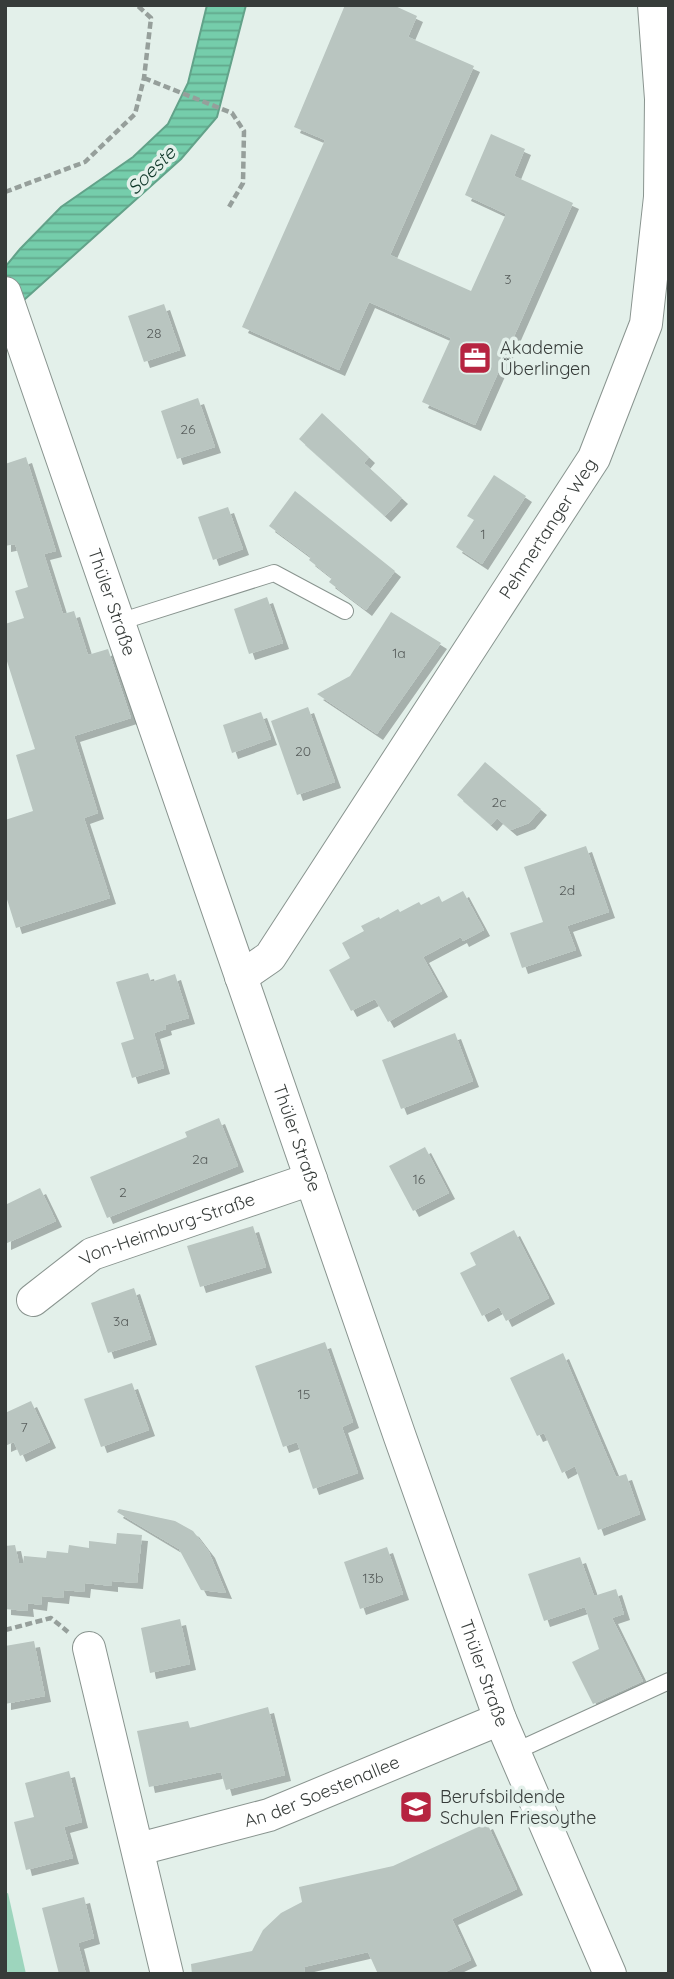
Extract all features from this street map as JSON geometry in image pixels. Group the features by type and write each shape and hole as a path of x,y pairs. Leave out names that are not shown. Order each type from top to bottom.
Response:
{"street":[{"name":"Pehmertanger Weg","path":"241,978 270,957 594,458 646,324 660,197 661,99 654,5"},
{"name":"Thüler Straße","path":"9,304 500,1719 610,1974"},
{"name":"Von-Heimburg-Straße","path":"33,1300 92,1254 311,1179"},
{"path":"89,1648 167,1974"},
{"name":"An der Soestenallee","path":"139,1849 269,1815 500,1719"}],"lane":[{"path":"119,622 274,573 345,611"},
{"path":"514,1752 669,1681"}],"path":[{"path":"5,192 85,162 135,114 144,78 151,18 137,5"},
{"path":"144,78 232,113 244,131 243,183 229,206"},
{"path":"5,1630 51,1618 89,1648"}],"shaded area":[{"path":"8,1893 26,1974 5,1974 5,1894"}],"water":[{"name":"Soeste","path":"207,5 246,5 217,117 181,159 5,317 5,267 20,249 61,207 133,157 168,124 188,83"}],"building":[{"path":"345,5 393,5 417,16 408,37 474,66 390,255 471,291 506,214 465,195 491,134 525,149 514,176 573,203 475,425 422,402 451,338 369,302 339,370 242,327 325,140 294,127"},
{"path":"164,304 180,350 144,362 128,316"},
{"path":"198,398 215,447 177,459 161,411"},
{"path":"322,413 369,457 364,463 402,498 385,516 299,439"},
{"path":"26,457 56,551 44,554 63,614 74,611 88,655 108,649 131,718 74,736 98,813 84,818 110,898 16,928 5,893 5,820 33,811 16,755 35,749 5,655 5,624 24,618 15,591 28,587 15,544 5,546 5,464"},
{"path":"494,475 526,496 482,564 456,547 474,520 467,516"},
{"path":"295,491 395,571 366,610 329,582 332,578 309,560 311,557 269,526"},
{"path":"228,507 243,549 213,560 198,517"},
{"path":"267,597 283,643 249,654 234,609"},
{"path":"391,612 441,643 377,734 317,694 350,676"},
{"path":"308,707 335,782 297,795 271,721"},
{"path":"261,712 271,739 232,753 223,725"},
{"path":"485,762 541,809 529,823 511,830 497,818 491,825 457,795"},
{"path":"586,846 609,912 567,926 576,950 522,968 510,933 543,922 524,867"},
{"path":"463,891 484,930 463,941 461,937 423,957 442,991 388,1022 375,999 351,1011 329,970 350,958 342,943 364,931 361,926 379,917 380,919 398,909 400,912 419,902 421,905 439,896 442,902"},
{"path":"148,973 151,982 175,974 189,1018 165,1025 166,1029 154,1033 164,1068 132,1078 121,1043 134,1039 116,982"},
{"path":"455,1033 473,1081 401,1109 382,1060"},
{"path":"219,1118 238,1166 107,1218 90,1177 187,1137 185,1132"},
{"path":"425,1147 449,1193 413,1211 389,1166"},
{"path":"40,1188 56,1221 5,1244 5,1205"},
{"path":"253,1226 266,1267 200,1287 187,1246"},
{"path":"514,1230 549,1298 506,1321 499,1307 482,1316 460,1273 476,1265 470,1253"},
{"path":"134,1288 151,1339 108,1353 91,1303"},
{"path":"325,1342 353,1422 342,1427 358,1473 313,1489 297,1442 283,1447 255,1366"},
{"path":"563,1353 616,1477 626,1474 640,1514 598,1530 575,1466 562,1473 544,1433 537,1436 510,1378"},
{"path":"132,1383 149,1430 101,1447 84,1399"},
{"path":"31,1401 50,1442 20,1456 14,1442 5,1446 5,1413"},
{"path":"119,1509 175,1521 193,1531 209,1552 226,1593 201,1590 179,1549 117,1512"},
{"path":"117,1533 142,1535 137,1583 112,1581 112,1586 85,1583 84,1592 64,1590 63,1598 42,1596 41,1605 27,1603 28,1611 5,1609 5,1546 15,1545 19,1563 23,1563 24,1556 46,1558 47,1551 68,1553 69,1545 89,1548 89,1541 116,1544"},
{"path":"387,1547 403,1594 360,1609 344,1562"},
{"path":"580,1557 594,1596 616,1589 624,1614 612,1618 643,1681 593,1704 572,1662 599,1649 585,1607 544,1621 528,1574"},
{"path":"180,1619 190,1664 150,1673 141,1628"},
{"path":"34,1641 45,1696 5,1704 5,1646"},
{"path":"268,1707 285,1775 226,1790 221,1772 149,1787 137,1731 188,1721 190,1728"},
{"path":"69,1771 82,1822 64,1827 73,1858 26,1870 14,1822 34,1817 25,1783"},
{"path":"487,1823 517,1889 452,1919 471,1960 441,1974 378,1974 368,1952 304,1967 305,1974 192,1974 191,1964 252,1951 263,1930 281,1913 302,1902 299,1887 393,1866"},
{"path":"84,1897 94,1938 78,1943 86,1974 59,1974 42,1908"}],"place":[{"name":"Akademie Überlingen","path":"475,358"},
{"name":"Berufsbildende Schulen Friesoythe","path":"416,1807"}]}
